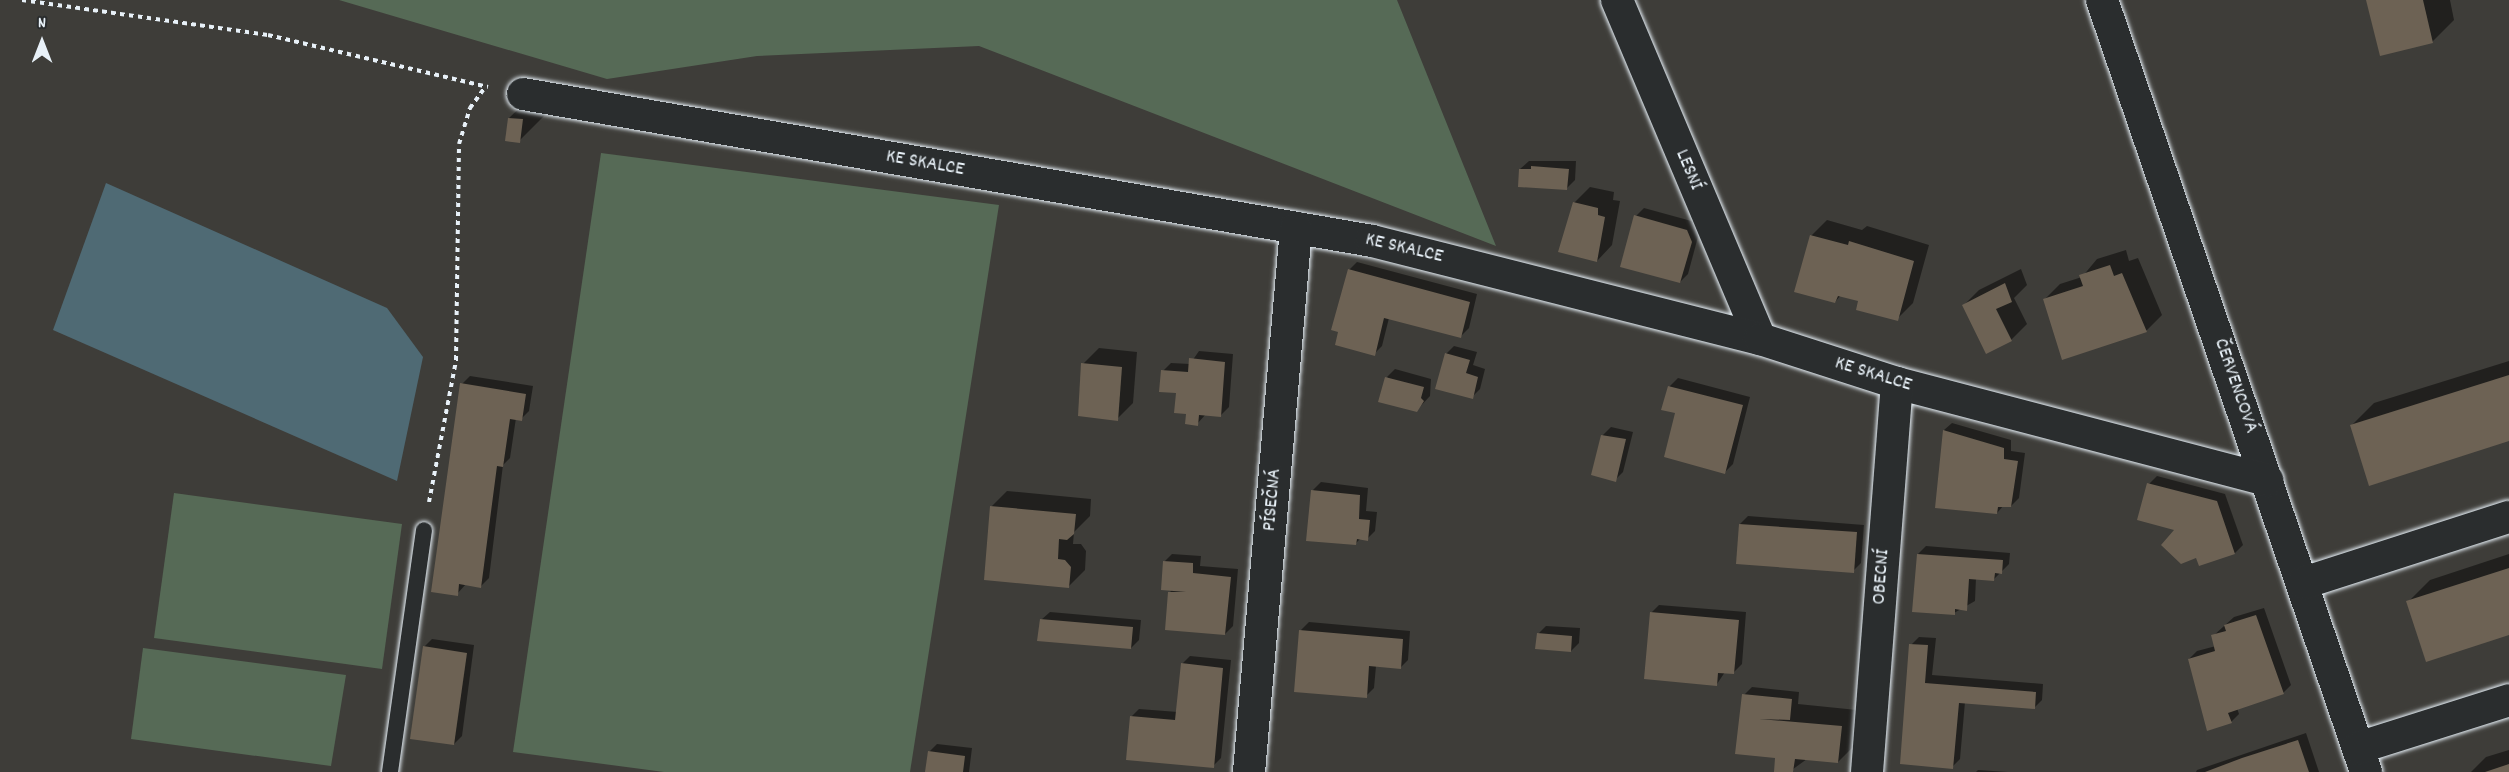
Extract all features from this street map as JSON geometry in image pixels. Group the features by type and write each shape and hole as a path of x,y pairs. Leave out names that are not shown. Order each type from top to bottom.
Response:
{"street":[{"name":"LESNÍ","path":"1617,0 1760,339"},
{"name":"ČERVENCOVÁ","path":"2103,0 2362,760"},
{"name":"KE SKALCE","path":"524,94 1372,241 1760,339 1897,383 2267,480"},
{"name":"PÍSEČNÁ","path":"1249,772 1296,228"},
{"name":"OBECNÍ","path":"1867,772 1897,383"},
{"path":"2303,583 2509,516"},
{"path":"2362,760 2509,700"}],"lane":[{"path":"390,772 424,530"}],"path":[{"path":"22,0 268,35 524,94"},
{"path":"424,530 456,360 459,144 470,108 486,86"}],"green space":[{"path":"339,0 1397,0 1496,246 979,46 757,56 607,79"},
{"path":"601,153 999,205 910,772 664,772 513,752"},
{"path":"174,493 402,524 382,669 154,638"},
{"path":"143,648 346,675 331,766 131,739"}],"water":[{"path":"106,183 387,308 423,357 397,481 53,330"}],"building":[{"path":"2366,0 2423,0 2433,43 2380,56"},
{"path":"508,118 523,119 520,143 505,141"},
{"path":"1531,166 1569,169 1567,190 1518,187 1519,169 1531,169"},
{"path":"1573,202 1598,208 1598,215 1605,217 1597,262 1558,252"},
{"path":"1634,215 1687,230 1692,242 1680,283 1620,267"},
{"path":"1810,235 1848,245 1849,241 1914,261 1898,321 1856,310 1858,301 1838,296 1835,303 1794,292"},
{"path":"2110,265 2114,276 2122,273 2147,332 2062,360 2043,299 2083,286 2079,275"},
{"path":"1348,269 1470,302 1461,338 1384,318 1375,356 1335,345 1338,332 1331,330"},
{"path":"2005,283 2012,302 1996,309 2012,341 1986,354 1962,305"},
{"path":"1445,353 1470,360 1466,373 1478,377 1473,399 1435,389"},
{"path":"1189,358 1225,362 1221,417 1199,415 1198,426 1185,424 1186,414 1174,413 1176,393 1159,392 1161,370 1188,372"},
{"path":"1081,363 1122,367 1118,421 1078,416"},
{"path":"2509,375 2509,441 2369,486 2350,425"},
{"path":"1385,377 1424,387 1421,398 1424,401 1417,412 1378,402"},
{"path":"460,383 526,394 522,421 510,419 503,467 497,466 481,588 459,584 458,596 431,592"},
{"path":"1668,386 1743,405 1725,474 1664,457 1675,413 1661,410"},
{"path":"1943,430 2004,448 2004,459 2018,461 2011,507 1998,507 1997,514 1935,508"},
{"path":"1601,435 1626,439 1616,482 1591,475"},
{"path":"2147,483 2217,501 2235,554 2199,566 2196,558 2181,564 2161,545 2174,530 2137,520"},
{"path":"1311,490 1360,495 1359,519 1370,520 1368,541 1357,539 1356,545 1306,541"},
{"path":"990,506 1076,514 1074,534 1067,540 1059,539 1058,559 1065,560 1071,567 1069,588 984,580"},
{"path":"1739,524 1857,532 1854,573 1736,564"},
{"path":"1917,554 2003,560 2002,574 1995,573 1994,581 1969,579 1967,611 1955,609 1955,615 1912,612"},
{"path":"1163,561 1193,563 1193,573 1231,577 1225,635 1165,630 1168,592 1186,592 1161,590"},
{"path":"2509,568 2509,635 2426,662 2406,601"},
{"path":"1650,612 1739,620 1734,674 1718,673 1717,686 1644,679"},
{"path":"2256,615 2284,694 2228,713 2232,723 2207,731 2188,659 2215,651 2211,635 2226,631 2224,625"},
{"path":"1040,619 1133,627 1131,649 1037,641"},
{"path":"1299,630 1403,639 1401,669 1369,666 1367,698 1294,692"},
{"path":"1537,633 1572,636 1571,652 1535,649"},
{"path":"1909,644 1928,645 1925,683 2036,692 2035,709 1959,703 1953,769 1900,764"},
{"path":"423,646 467,653 454,745 410,739"},
{"path":"1181,663 1223,668 1214,768 1126,760 1130,716 1175,720"},
{"path":"1742,694 1792,699 1790,720 1759,719 1842,726 1838,763 1795,759 1793,772 1774,772 1775,758 1735,754"},
{"path":"2298,740 2309,772 2205,772 2242,758"},
{"path":"928,751 965,756 963,772 925,772"},
{"path":"2509,764 2509,772 2485,772"}]}
